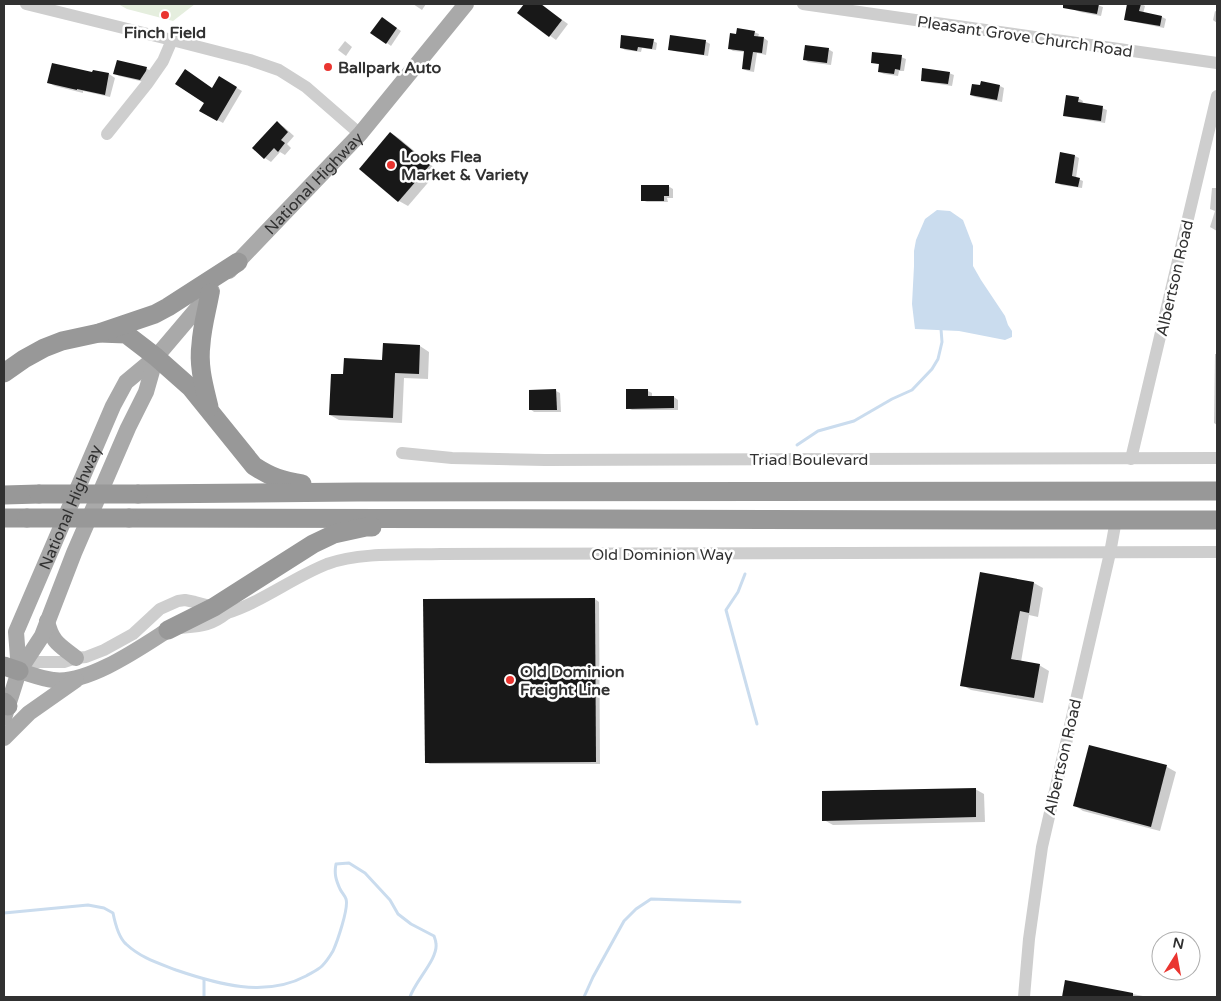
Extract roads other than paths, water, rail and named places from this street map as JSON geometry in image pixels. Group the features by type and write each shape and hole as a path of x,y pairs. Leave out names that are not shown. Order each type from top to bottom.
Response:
{"highway":[{"path":"4,373 44,348 99,333 155,314 238,262"},
{"path":"210,293 201,344 200,362 211,413"},
{"path":"99,333 126,334 156,357 191,388 254,466 267,475 278,480 358,492"},
{"path":"4,495 358,492 1217,490"},
{"path":"4,518 1217,520"},
{"path":"168,630 220,610 313,544 334,534 366,527 401,527 496,519"}],"main road":[{"name":"National Highway","path":"5,709 16,632 113,406 126,382 156,357 238,262 360,134 466,4"},
{"name":"National Highway","path":"12,668 42,636 74,552 128,428 146,392 156,357"},
{"path":"47,621 50,632 58,644 76,658"},
{"path":"12,668 53,680 68,680 84,676 117,662 168,630"},
{"path":"4,738 29,713 84,676"}],"street":[{"path":"26,4 250,60 279,70 306,87 360,134"},
{"name":"Pleasant Grove Church Road","path":"803,4 1217,63"},
{"path":"107,134 164,61 172,40"},
{"name":"Albertson Road","path":"1131,459 1217,96"},
{"name":"Triad Boulevard","path":"402,453 452,458 545,460 1217,458"},
{"name":"Albertson Road","path":"1024,997 1029,939 1042,846 1116,520"},
{"name":"Old Dominion Way","path":"220,610 241,609 329,563 349,558 372,556 441,554 1217,552"},
{"path":"12,668 38,662 64,662 86,657 104,650 132,634 160,609 178,601 185,600 220,610"}],"water":[{"path":"937,210 950,211 963,220 973,246 973,266 1005,316 1012,331 1012,337 1005,340 959,331 915,329 912,304 916,240 925,219"}],"waterway":[{"path":"797,445 818,431 854,421 912,390 932,369 938,359 942,342 942,327"},
{"path":"745,574 738,592 726,610 757,724"},
{"path":"4,913 88,905 104,908 113,913 117,930 123,941 150,960 224,984 258,987 274,986 290,983 306,976 320,967 333,951 346,910 346,898 336,880 336,864 349,863 365,873 390,900 398,914 411,924 434,936 436,950 410,997"},
{"path":"584,997 624,921 636,909 651,899 740,902"},
{"path":"204,980 204,997"}],"place":[{"name":"Finch Field","path":"165,15"},
{"name":"Ballpark Auto","path":"328,67"},
{"name":"Looks Flea Market & Variety","path":"391,165"},
{"name":"Old Dominion Freight Line","path":"510,680"}]}
